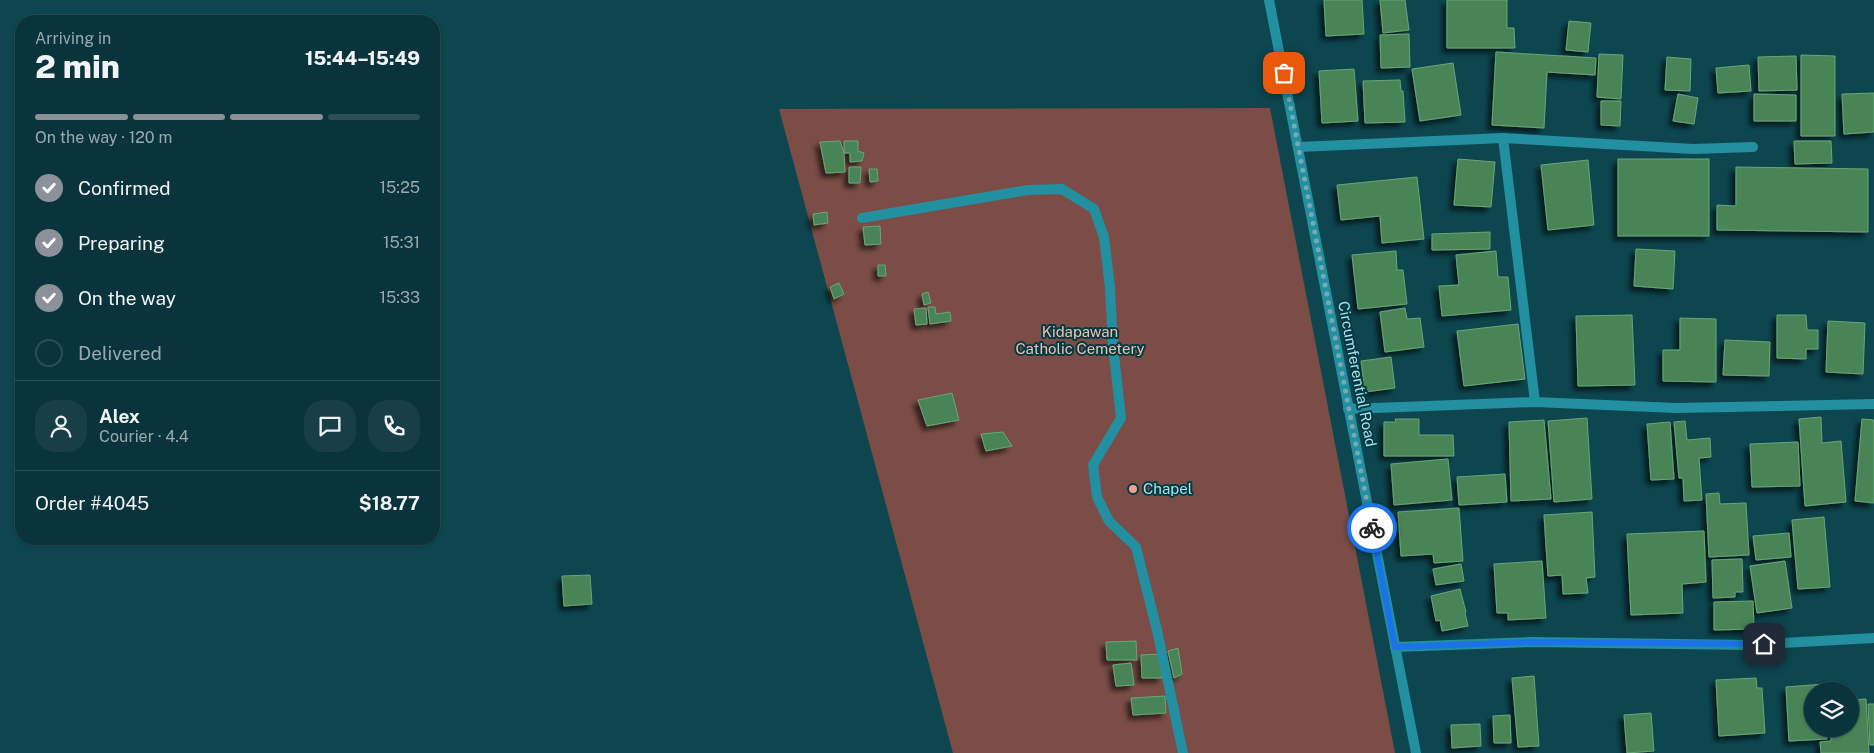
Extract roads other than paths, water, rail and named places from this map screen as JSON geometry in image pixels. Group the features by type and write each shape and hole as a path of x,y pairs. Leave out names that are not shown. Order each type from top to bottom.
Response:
{"street":[{"name":"Circumferential Road","path":"1269,0 1416,753"},
{"path":"1503,138 1535,402"},
{"path":"1298,147 1503,138 1693,149 1753,147"},
{"path":"862,218 1028,190 1062,189 1094,209 1104,237 1121,418 1093,465 1097,497 1109,521 1136,547 1157,630 1183,753"},
{"path":"1348,409 1535,402 1676,408 1874,404"},
{"path":"1395,647 1532,642 1747,645 1874,638"}],"place":[{"name":"Chapel","path":"1133,489"}],"park label":[{"name":"Kidapawan Catholic Cemetery","path":"1080,340"}]}
